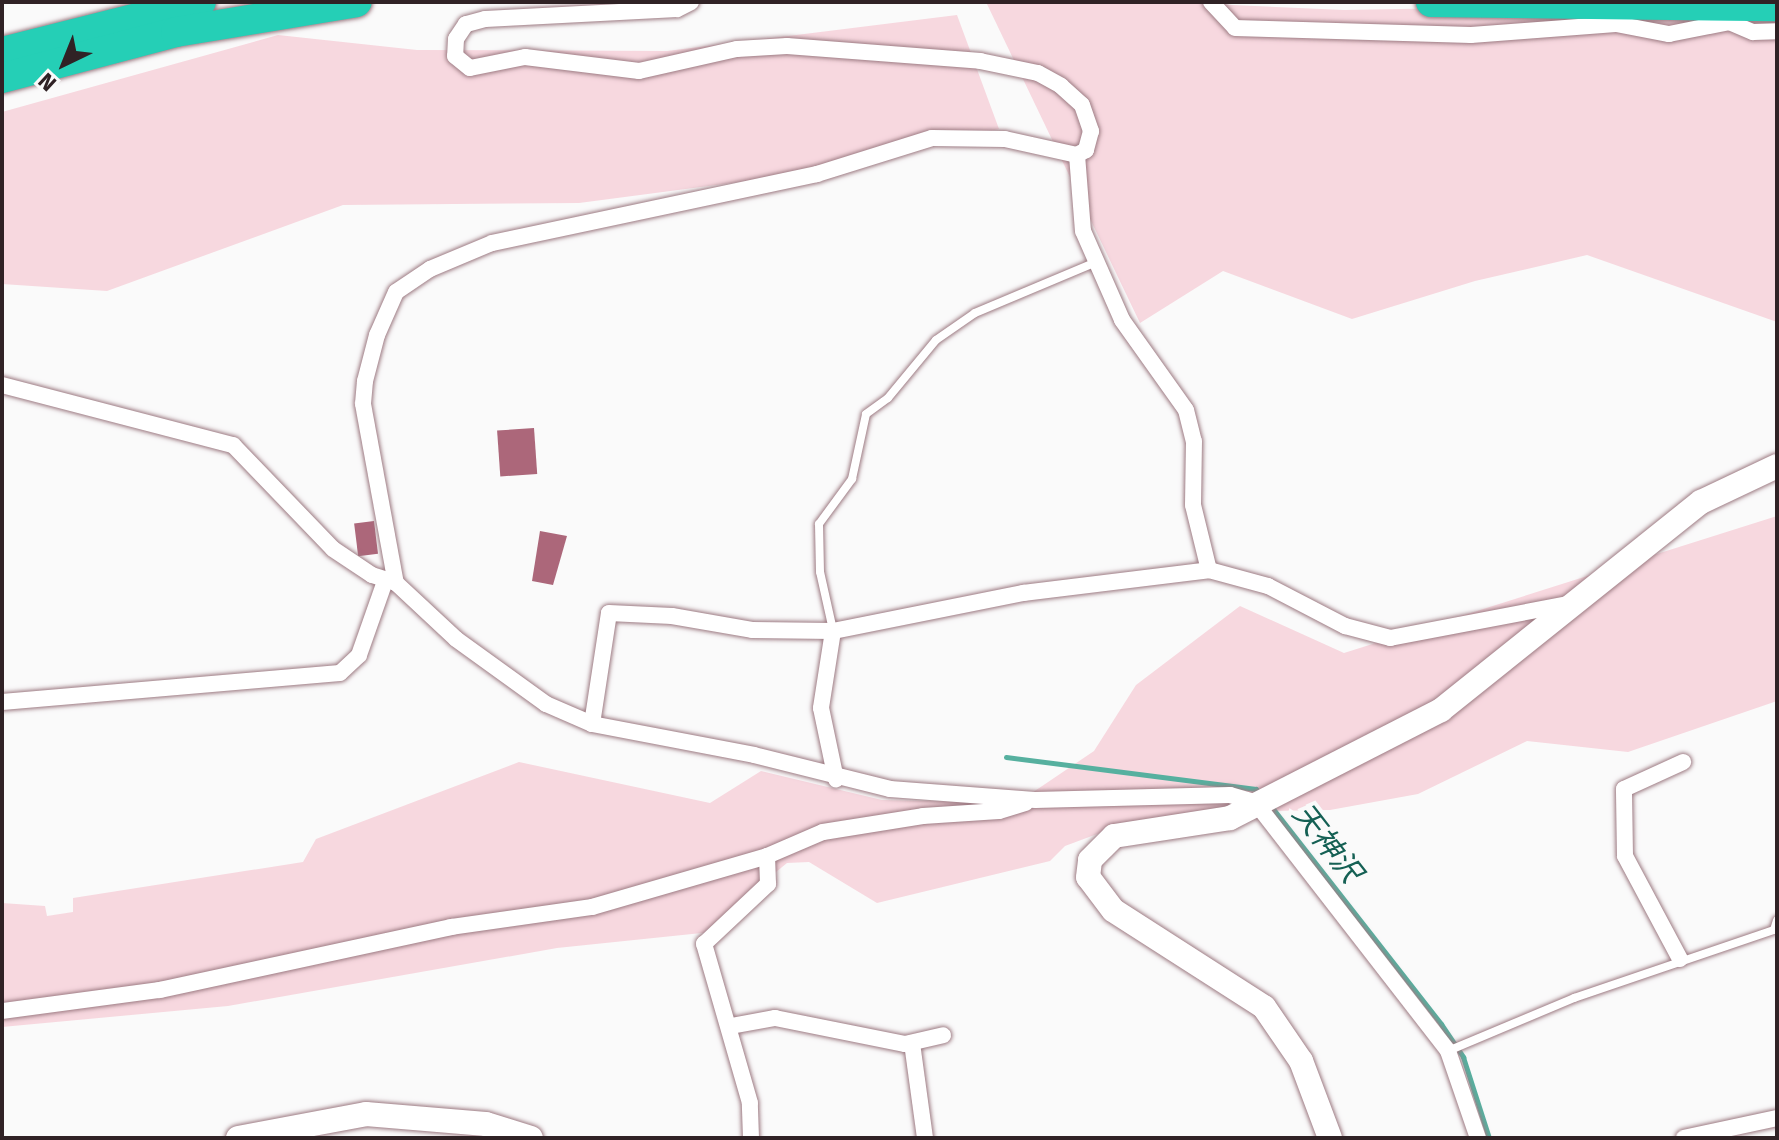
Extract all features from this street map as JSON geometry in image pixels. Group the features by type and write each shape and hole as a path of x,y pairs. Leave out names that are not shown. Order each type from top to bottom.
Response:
{"highway":[{"path":"2,52 201,2"},
{"path":"2,78 176,32 357,2"},
{"path":"1431,2 1578,8 1777,6"}],"street":[{"path":"2,702 340,673 359,655 391,582 363,404 365,381 377,335 396,292 430,269 492,243 817,174 932,138 1005,139 1077,155 1086,150 1091,131 1082,105 1038,73 980,61 787,46 737,49 639,71 525,57 470,68 455,56 456,39 466,24 485,19 677,9 691,2"},
{"path":"1211,2 1235,28 1471,35 1616,24 1669,34 1729,22 1753,32 1777,31"},
{"path":"1077,155 1083,231 1100,260 1136,345 1186,410 1194,441 1193,505 1209,570"},
{"path":"2,385 233,445 258,465 322,539 391,582 434,621 546,704 592,724 741,752 836,779 890,789 1035,800 1230,795 1255,802 1448,1051 1472,1136"},
{"path":"1330,1138 1301,1061 1264,1007 1113,910 1088,877 1090,860 1114,836 1216,822 1441,710 1585,600 1701,502 1777,466"},
{"path":"592,724 609,613 672,616 752,630 833,631 1023,593 1209,570 1268,586 1345,626 1390,638 1585,600"},
{"path":"833,631 821,708 836,779"},
{"path":"1680,959 1625,856 1624,789 1683,762"},
{"path":"2,1011 160,990 451,927 592,907 767,856 823,832 923,816 999,811 1035,800"},
{"path":"751,1138 750,1103 731,1026 704,944 768,884 767,856"},
{"path":"731,1026 775,1018 912,1043 943,1035"},
{"path":"912,1043 925,1138"},
{"path":"238,1138 366,1114 486,1124 531,1138"},
{"path":"1684,1138 1777,1118"}],"lane":[{"path":"833,631 820,572 819,524 852,479 866,414 888,398 936,340 975,313 1100,260"},
{"path":"1448,1051 1680,959 1774,930 1777,920"}],"shaded area":[{"path":"986,2 1164,2 1344,10 1777,2 1777,322 1587,255 1475,281 1352,319 1223,271 1140,323"},
{"path":"957,15 999,129 816,172 579,203 343,205 107,291 2,284 2,112 278,35 417,50 667,51"},
{"path":"1777,516 1777,701 1628,752 1527,741 1418,794 1330,810 1214,812 1124,824 1065,846 1050,861 877,903 809,862 787,863 749,894 721,931 557,948 228,1006 2,1027 2,903 45,906 47,916 73,912 73,898 303,862 316,839 519,762 710,803 761,771 882,800 1017,803 1094,751 1136,685 1240,606 1344,653"}],"building":[{"path":"534,428 537,474 500,476 497,431"},
{"path":"374,521 378,554 358,556 354,523"},
{"path":"540,531 567,536 553,585 532,581"}],"waterway":[{"name":"天神沢","path":"1006,757 1256,789 1261,795"},
{"name":"天神沢","path":"1270,805 1441,1024 1463,1057 1489,1138"}]}
